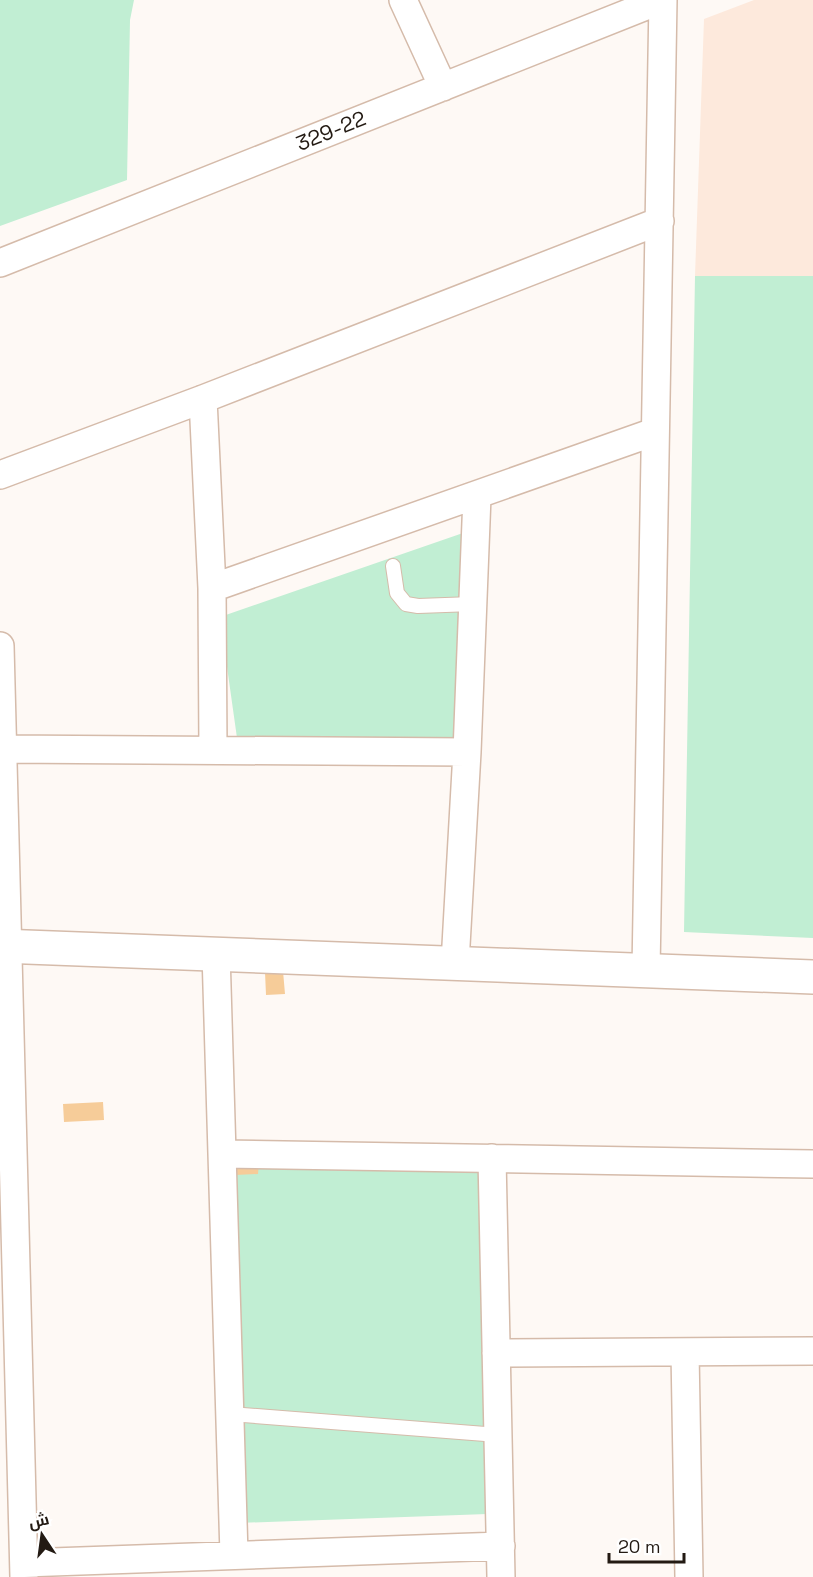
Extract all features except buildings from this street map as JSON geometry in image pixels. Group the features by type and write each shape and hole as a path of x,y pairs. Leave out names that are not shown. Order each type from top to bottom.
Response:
{"street":[{"path":"403,0 443,87"},
{"path":"646,970 662,0"},
{"name":"329-22","path":"0,263 662,0"},
{"path":"0,475 203,399 660,221"},
{"path":"203,399 212,588 213,750"},
{"path":"212,588 654,432"},
{"path":"455,963 467,752 477,496"},
{"path":"0,645 4,946 24,1570 234,1555 501,1546"},
{"path":"3,749 467,752"},
{"path":"4,946 813,977"},
{"path":"216,953 234,1555"},
{"path":"223,1154 813,1164"},
{"path":"492,1158 501,1577"},
{"path":"496,1353 813,1351"},
{"path":"685,1352 689,1577"}],"lane":[{"path":"393,566 397,593 406,604 418,606 473,604"},
{"path":"230,1414 498,1435"}],"shaded area":[{"path":"754,0 813,0 813,276 695,276 704,19"}],"green space":[{"path":"0,0 134,0 130,20 127,180 0,226"},
{"path":"695,276 813,276 813,938 684,932"},
{"path":"463,533 456,745 237,738 220,617"},
{"path":"231,1160 478,1165 487,1514 238,1523"}]}
